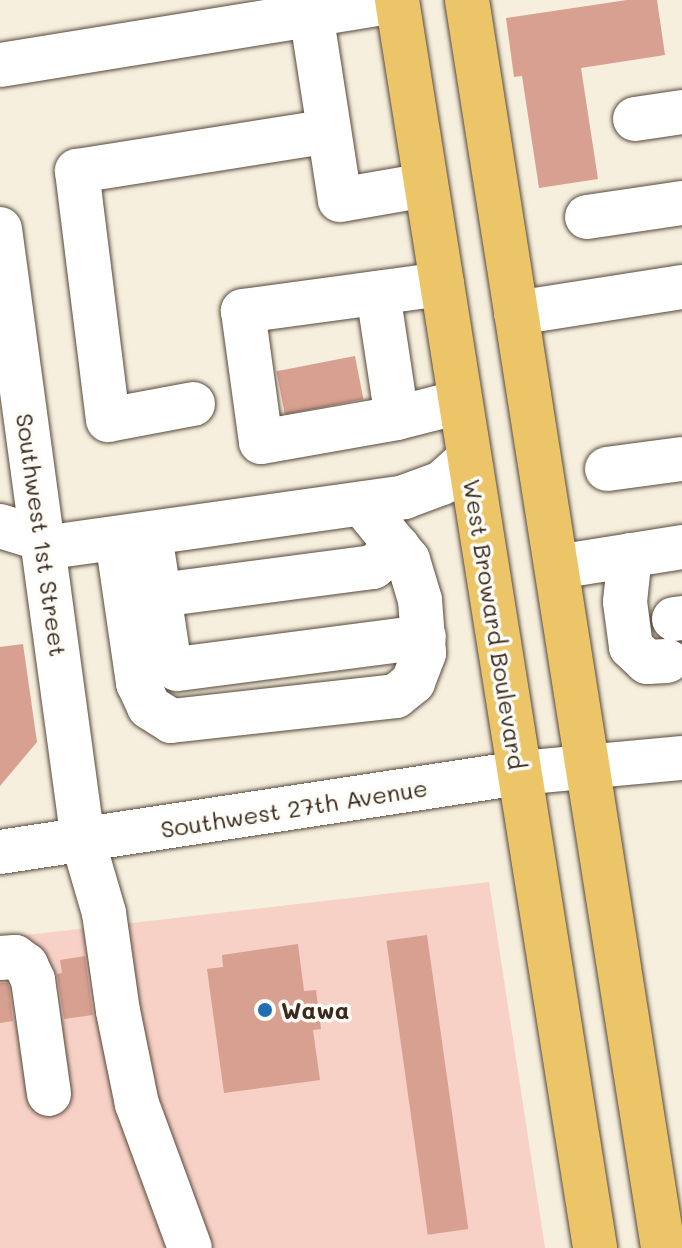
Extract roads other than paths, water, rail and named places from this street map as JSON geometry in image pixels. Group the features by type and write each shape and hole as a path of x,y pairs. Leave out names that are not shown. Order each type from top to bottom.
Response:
{"main road":[{"path":"467,0 663,1248"},
{"name":"West Broward Boulevard","path":"397,1 595,1248"}],"street":[{"path":"0,65 310,8 397,1"},
{"path":"310,8 340,200 426,185"},
{"path":"635,119 682,112"},
{"path":"193,404 108,420 77,171 329,131"},
{"path":"587,217 682,203"},
{"name":"Southwest 1st Street","path":"0,229 83,841 104,913 118,1011 137,1104 190,1248"},
{"path":"442,284 243,311 261,442 397,418 460,402"},
{"path":"516,313 682,287"},
{"path":"378,293 397,418"},
{"path":"0,526 43,544 133,536 362,504 404,497 442,483 469,459"},
{"path":"607,469 682,459"},
{"path":"133,536 138,683 149,707 171,721 396,696 413,682 424,653 420,600 408,560 362,504"},
{"path":"133,536 160,595 169,661 177,669 424,637"},
{"path":"160,595 373,567 398,547"},
{"path":"557,567 682,547"},
{"path":"630,555 667,637"},
{"name":"Southwest 27th Avenue","path":"0,852 519,773 682,758"},
{"path":"0,958 15,957 26,965 33,980 49,1094"}],"place":[{"name":"Wawa","path":"265,1010"}]}
